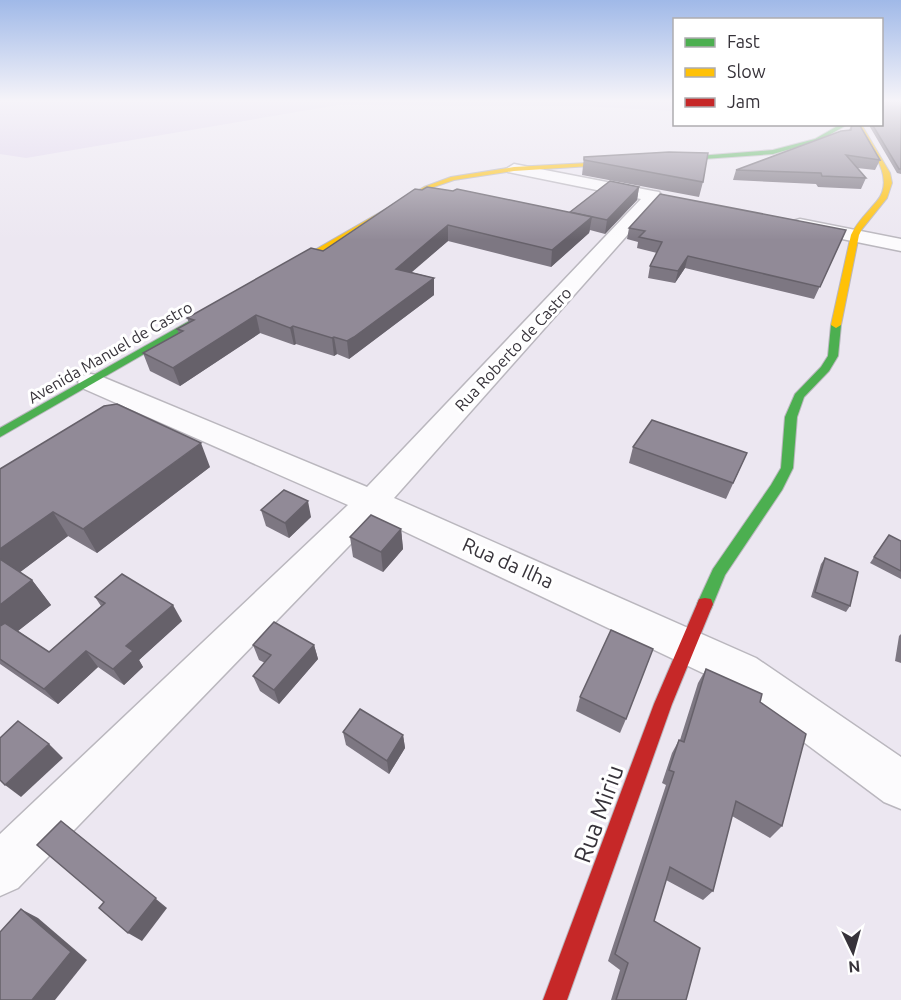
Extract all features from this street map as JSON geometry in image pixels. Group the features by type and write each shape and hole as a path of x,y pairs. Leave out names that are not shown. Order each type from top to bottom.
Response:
{"street":[{"path":"267,280 426,188 453,178 514,169 768,153 793,147"},
{"path":"688,645 718,573 777,487 787,468 791,417 799,396 825,369 833,356 837,316 855,235 858,228 883,198 889,183 887,173 871,147"},
{"name":"Rua Roberto de Castro","path":"0,870 372,502 664,198 514,169"},
{"path":"788,222 901,244"},
{"name":"Avenida Manuel de Castro","path":"0,433 225,304"},
{"name":"Rua da Ilha","path":"92,382 372,502 741,671 901,785"},
{"name":"Rua Miriu","path":"555,1000 663,704 688,645"}],"shaded area":[{"path":"0,147 93,147 26,158 0,154"}],"building":[{"path":"799,147 872,147 880,160 846,155 866,178 822,176 821,173 736,170"},
{"path":"886,147 901,147 901,169"},
{"path":"669,152 708,153 703,182 584,160 584,157"},
{"path":"610,181 639,187 607,220 570,212"},
{"path":"427,187 453,191 457,189 592,217 552,250 448,225 396,269 434,278 347,341 293,326 290,328 256,315 173,368 143,353 183,331 177,329 194,320 187,318 311,248 323,251 415,189 422,190"},
{"path":"660,194 846,230 820,287 688,256 678,271 650,266 662,242 639,237 645,231 629,228"},
{"path":"117,404 201,443 83,529 53,512 0,549 0,469 104,406"},
{"path":"652,420 747,453 733,483 633,447"},
{"path":"284,490 308,501 285,523 261,510"},
{"path":"371,515 401,529 381,552 350,537"},
{"path":"889,535 901,541 901,571 874,557"},
{"path":"825,558 858,572 850,606 815,592"},
{"path":"0,559 32,580 0,605"},
{"path":"122,574 173,605 126,646 133,651 113,669 86,651 44,689 0,659 0,626 5,623 49,652 105,603 95,597"},
{"path":"274,622 314,645 274,690 253,676 271,655 253,645"},
{"path":"611,630 653,649 626,719 580,697"},
{"path":"706,669 762,694 760,702 806,734 782,826 736,801 713,891 670,867 654,921 700,948 686,1000 616,1000 628,963 615,954 674,772 669,770 679,740 684,742"},
{"path":"360,709 403,735 387,761 343,732"},
{"path":"18,721 49,744 5,785 0,780 0,738"},
{"path":"61,821 156,898 128,933 99,908 104,902 37,845"},
{"path":"21,909 71,952 32,1000 0,1000 0,932"}],"traffic: fast":[{"path":"588,165 773,152 793,147"},
{"path":"0,433 217,309"},
{"path":"705,604 718,573 777,487 787,468 791,417 799,396 825,369 833,356 836,325"}],"traffic: slow":[{"path":"836,325 855,235 858,228 883,198 889,183 887,173 871,147"},
{"path":"279,273 426,188 453,178 514,169 588,165"}],"traffic: jam":[{"path":"555,1000 663,704 705,604"}]}
